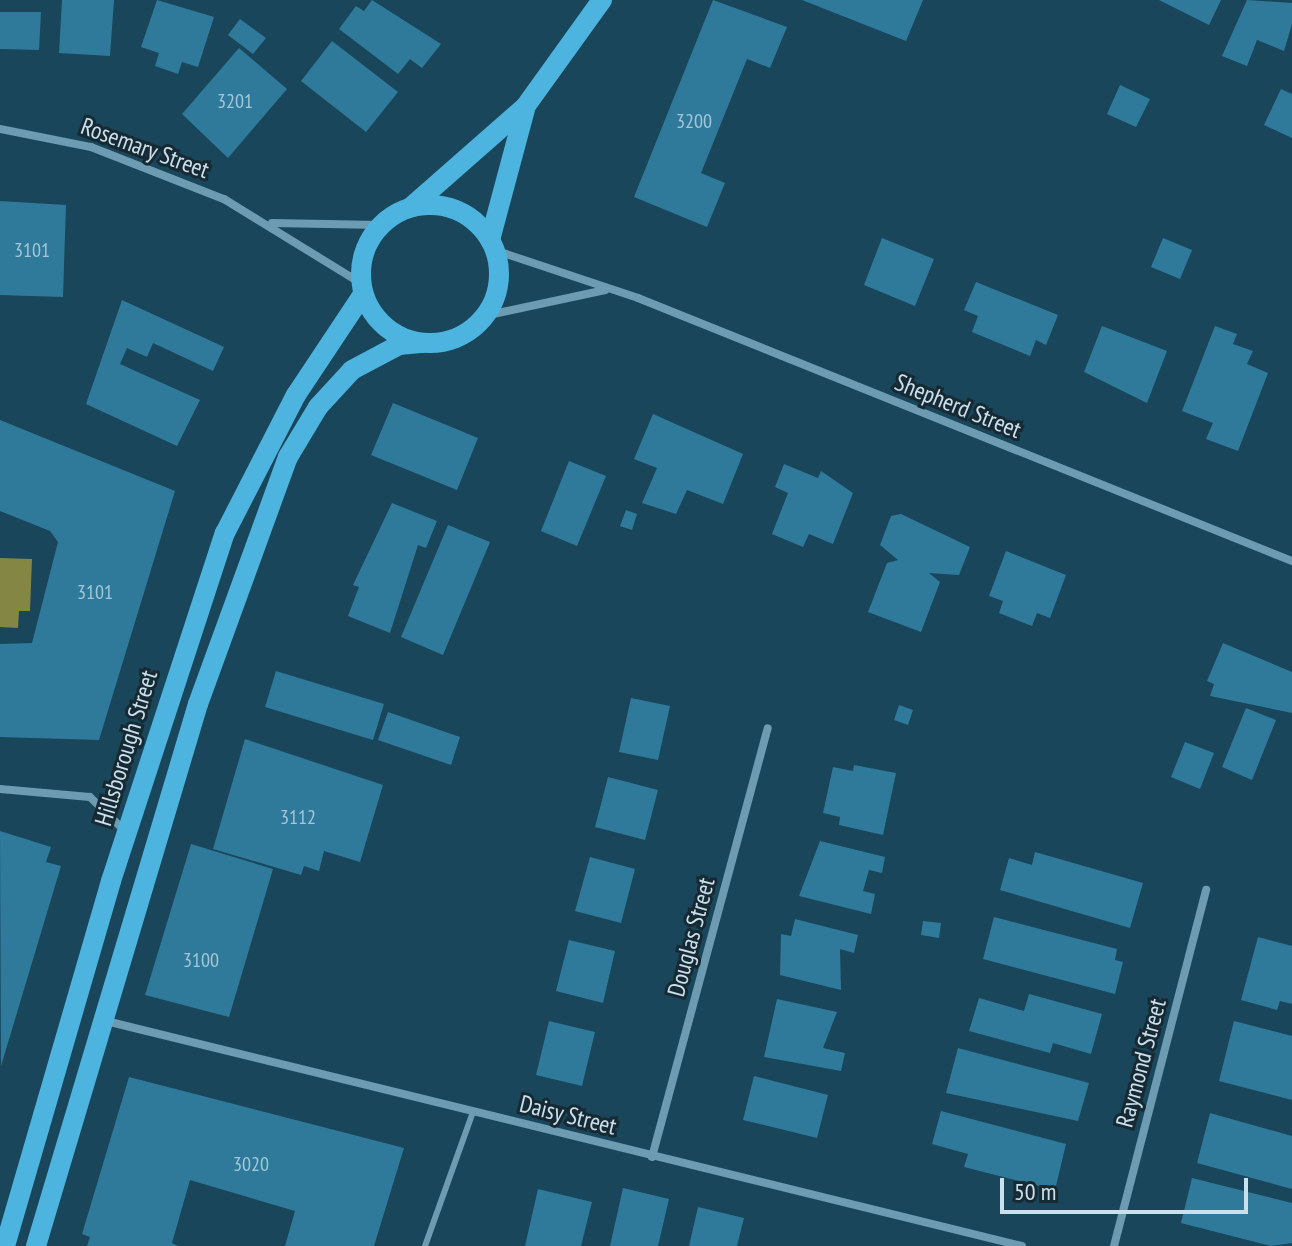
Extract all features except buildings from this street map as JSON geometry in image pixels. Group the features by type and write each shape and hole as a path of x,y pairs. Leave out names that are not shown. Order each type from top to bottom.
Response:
{"main road":[{"path":"423,343 386,327 362,289 361,263 380,225 411,207 525,107 602,0"},
{"path":"36,1246 106,1021 198,704 288,457 318,407 352,370 399,345 456,338 484,316 498,283 492,245 525,107"},
{"path":"411,207 462,213 492,245"},
{"name":"Hillsborough Street","path":"5,1246 126,833 228,526 296,395 362,289"}],"street":[{"name":"Rosemary Street","path":"0,129 135,162 271,223 362,289"},
{"name":"Rosemary Street","path":"271,223 380,225"},
{"name":"Shepherd Street","path":"492,245 1292,561"},
{"path":"484,316 608,289"},
{"name":"Douglas Street","path":"652,1157 768,728"},
{"path":"0,789 90,797 126,833"},
{"name":"Raymond Street","path":"1114,1246 1206,890"},
{"name":"Daisy Street","path":"106,1021 1022,1246"}],"lane":[{"path":"425,1246 473,1112"}],"shaded area":[{"path":"0,558 32,559 30,611 19,611 18,628 0,627"}]}
